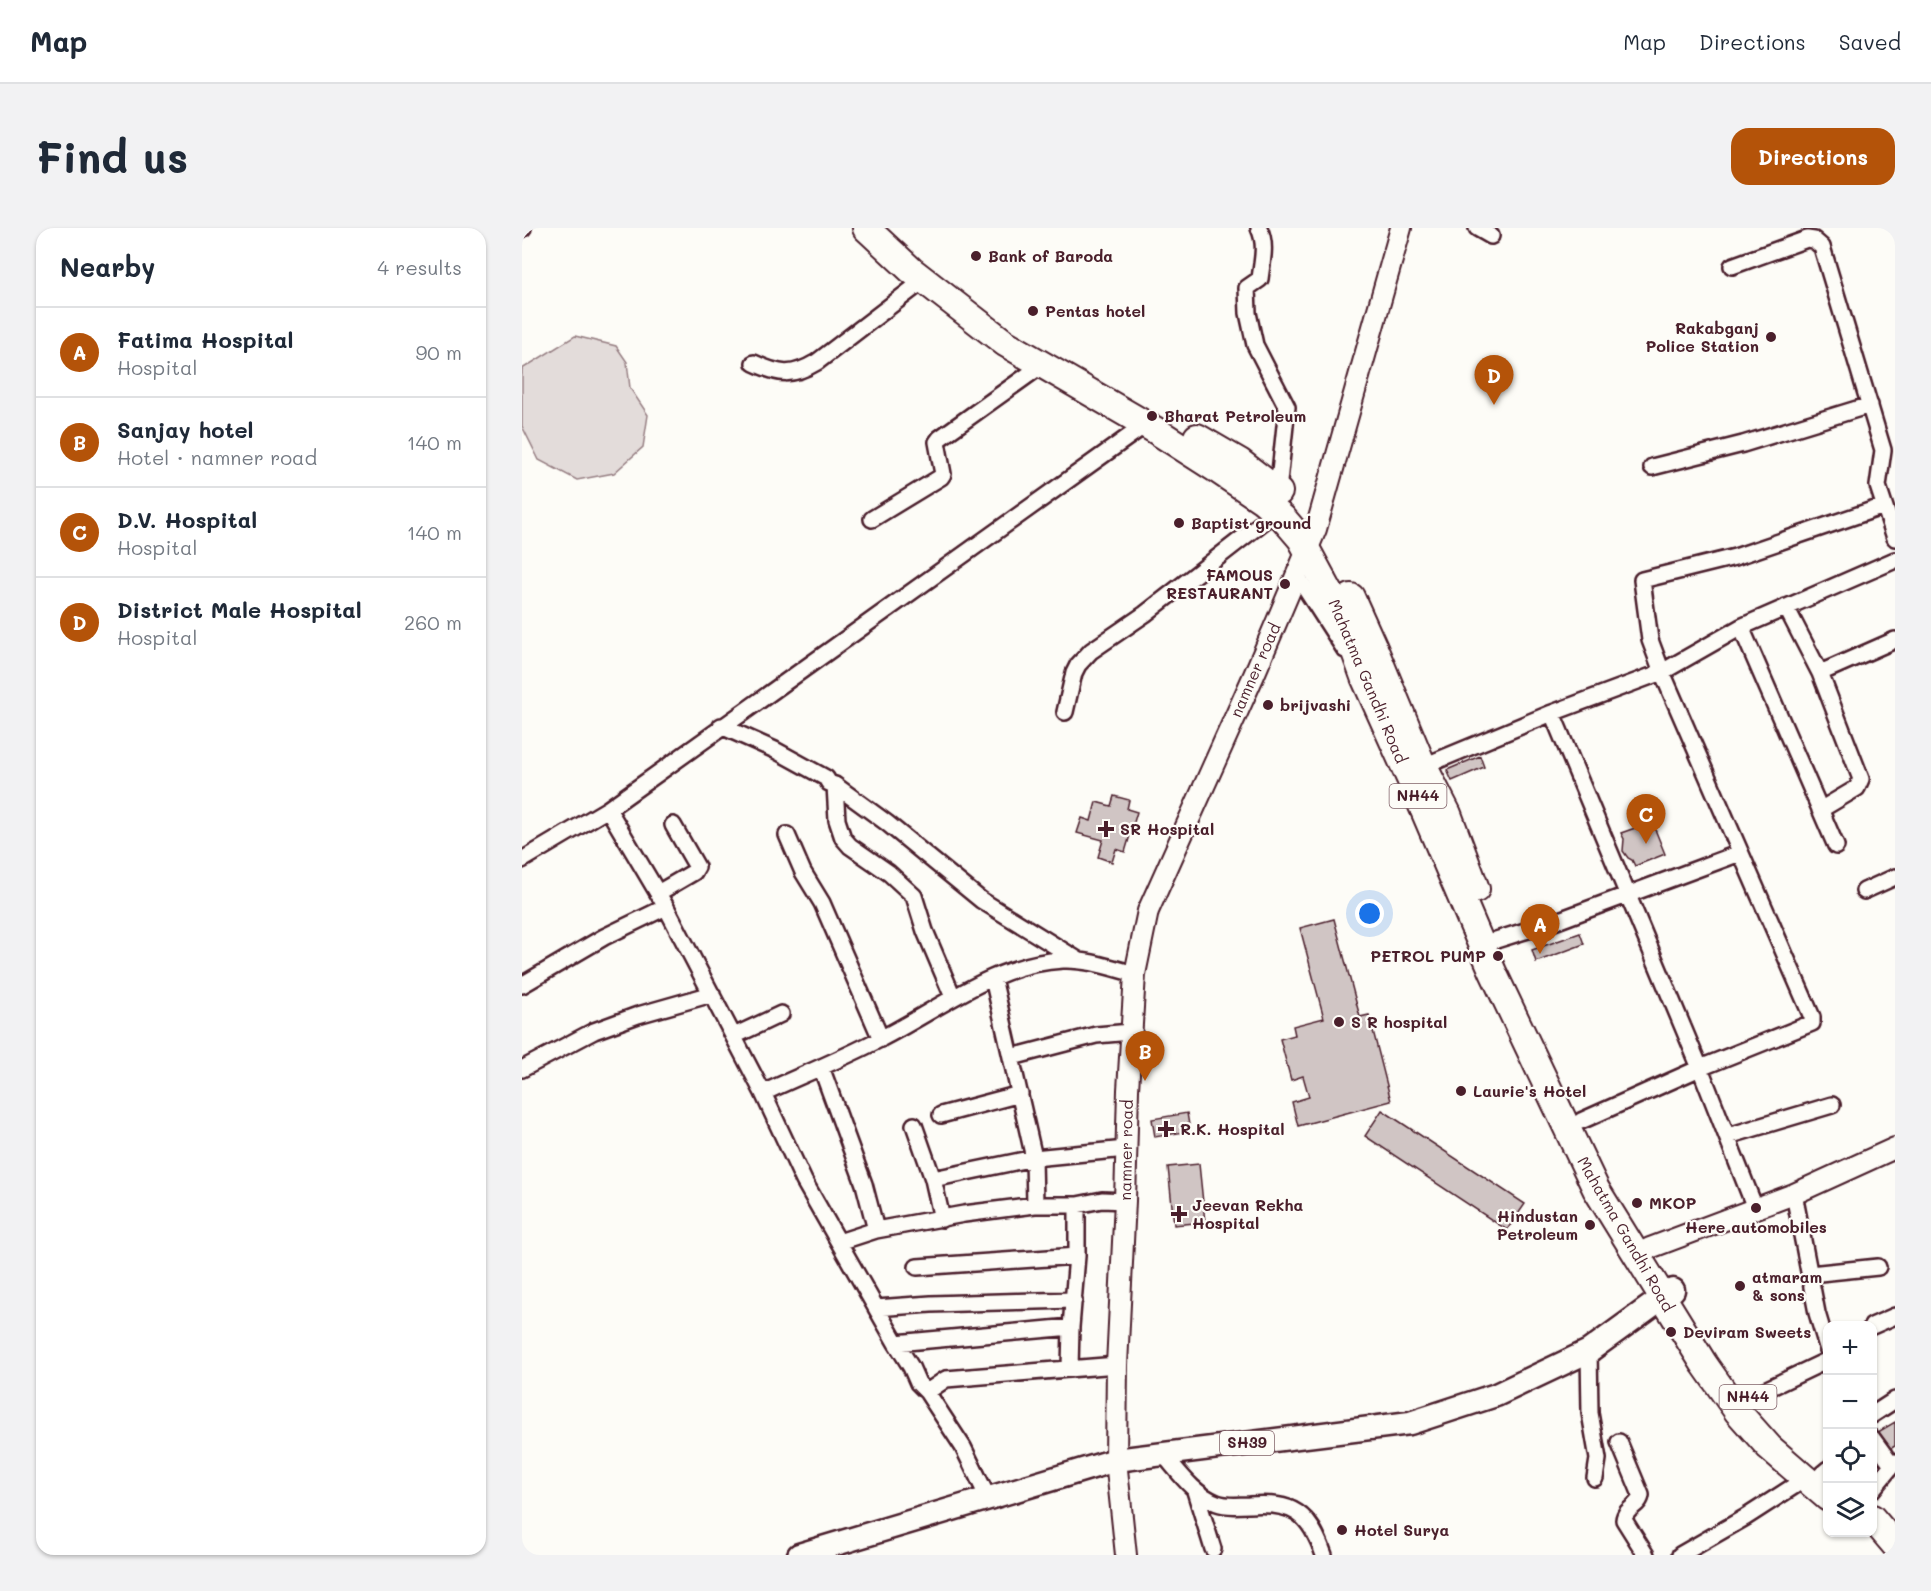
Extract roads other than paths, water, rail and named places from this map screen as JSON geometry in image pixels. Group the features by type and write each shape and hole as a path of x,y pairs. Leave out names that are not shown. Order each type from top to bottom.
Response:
{"highway":[{"name":"Mahatma Gandhi Road","path":"866,228 924,280 1005,343 1145,425 1262,500 1277,501"},
{"name":"Mahatma Gandhi Road","path":"887,228 933,272 1021,336 1111,389 1161,413 1240,462 1336,566 1370,637 1424,766 1448,814 1524,1009 1644,1251 1704,1364 1737,1411 1769,1447 1822,1480"},
{"name":"Mahatma Gandhi Road","path":"1311,539 1366,682 1493,972 1596,1189 1644,1251"},
{"name":"Mahatma Gandhi Road","path":"1668,1293 1726,1371 1771,1426 1822,1480"},
{"path":"1877,1524 1895,1545"},
{"path":"1868,1537 1885,1555"}],"main road":[{"name":"namner road","path":"1126,1555 1116,1460 1117,1365 1131,1032 1135,974 1148,911 1254,675 1311,539 1401,228"},
{"path":"1644,1251 1794,1194 1895,1148"},
{"name":"SH39","path":"799,1555 1116,1460 1410,1423 1496,1395 1589,1351 1668,1293"}],"street":[{"path":"1065,712 1074,673 1091,651 1145,614 1277,501 1287,407 1255,345 1248,313 1247,288 1260,279 1264,249 1259,228"},
{"path":"1477,228 1491,236"},
{"path":"1732,266 1807,240 1819,243 1825,252 1883,450 1878,486 1895,538"},
{"path":"754,363 775,373 805,369 924,280"},
{"path":"872,519 941,477 943,474 938,440 1042,365"},
{"path":"1653,467 1743,444 1870,405"},
{"path":"522,860 608,809 1145,425"},
{"path":"1581,1121 1700,1068 1810,1026 1813,1019 1662,672 1650,640 1642,580 1735,557 1884,506"},
{"path":"1424,766 1552,713 1662,672 1741,627 1893,565"},
{"path":"1296,574 1366,682"},
{"path":"1786,607 1820,674 1861,779 1857,788 1820,810"},
{"path":"1741,627 1836,846"},
{"path":"1820,674 1895,640"},
{"path":"1552,713 1728,1136 1755,1208"},
{"path":"721,726 775,750 835,785 887,823 981,900 1078,960"},
{"path":"835,785 837,820 843,838 850,846 912,892 953,997"},
{"path":"608,809 662,900 712,994 763,1093 804,1181 918,1383 927,1392 963,1447 988,1498"},
{"path":"522,985 662,900 694,872 697,867 673,825"},
{"path":"787,835 803,872 822,903 881,1039"},
{"path":"1496,940 1554,922 1740,853"},
{"path":"1864,891 1895,877"},
{"path":"763,1093 881,1039 953,997 993,978 1022,968 1057,961 1078,960 1135,974"},
{"path":"993,978 1034,1158 1035,1205"},
{"path":"522,1069 594,1031 638,1015 712,994"},
{"path":"734,1036 781,1014"},
{"path":"1011,1057 1096,1035 1131,1032"},
{"path":"821,1067 864,1184 876,1230"},
{"path":"941,1115 1020,1094"},
{"path":"1728,1136 1832,1105"},
{"path":"914,1125 933,1179 942,1219"},
{"path":"933,1179 1034,1158 1126,1149"},
{"path":"1794,1194 1823,1332"},
{"path":"839,1242 876,1230 964,1214 1035,1205 1077,1205 1102,1200 1125,1201"},
{"path":"1070,1368 1077,1256 1077,1205"},
{"path":"917,1267 1077,1256"},
{"path":"1810,1274 1878,1267"},
{"path":"876,1308 1074,1300"},
{"path":"1877,1324 1895,1316"},
{"path":"896,1343 1071,1327"},
{"path":"1589,1351 1590,1413 1598,1459 1595,1478"},
{"path":"1748,1398 1823,1352"},
{"path":"927,1392 946,1379 1117,1365"},
{"path":"1877,1411 1895,1400"},
{"path":"1618,1443 1641,1495 1639,1502 1624,1516 1624,1520 1646,1555"},
{"path":"1877,1444 1893,1463 1877,1486"},
{"path":"1163,1454 1195,1491 1210,1500 1226,1506 1262,1504 1288,1507 1309,1523 1324,1555"},
{"path":"1680,1555 1746,1517 1822,1480"},
{"path":"1195,1491 1213,1549"}],"place":[{"name":"Bank of Baroda","path":"976,256"},
{"name":"Pentas hotel","path":"1033,311"},
{"name":"Rakabganj Police Station","path":"1771,337"},
{"name":"District Male Hospital","path":"1494,405"},
{"name":"Bharat Petroleum","path":"1152,416"},
{"name":"Baptist ground","path":"1179,523"},
{"name":"FAMOUS RESTAURANT","path":"1285,584"},
{"name":"brijvashi","path":"1268,705"},
{"name":"SR Hospital","path":"1106,829"},
{"name":"D.V. Hospital","path":"1646,844"},
{"name":"Fatima Hospital","path":"1540,954"},
{"name":"PETROL PUMP","path":"1498,956"},
{"name":"S R hospital","path":"1339,1022"},
{"name":"Sanjay hotel","path":"1145,1081"},
{"name":"Laurie's Hotel","path":"1461,1091"},
{"name":"R.K. Hospital","path":"1166,1129"},
{"name":"MKOP","path":"1637,1203"},
{"name":"Here automobiles","path":"1756,1208"},
{"name":"Jeevan Rekha Hospital","path":"1179,1214"},
{"name":"Hindustan Petroleum","path":"1590,1225"},
{"name":"atmaram & sons","path":"1740,1286"},
{"name":"Deviram Sweets","path":"1671,1332"},
{"name":"Hotel Surya","path":"1342,1530"}]}
